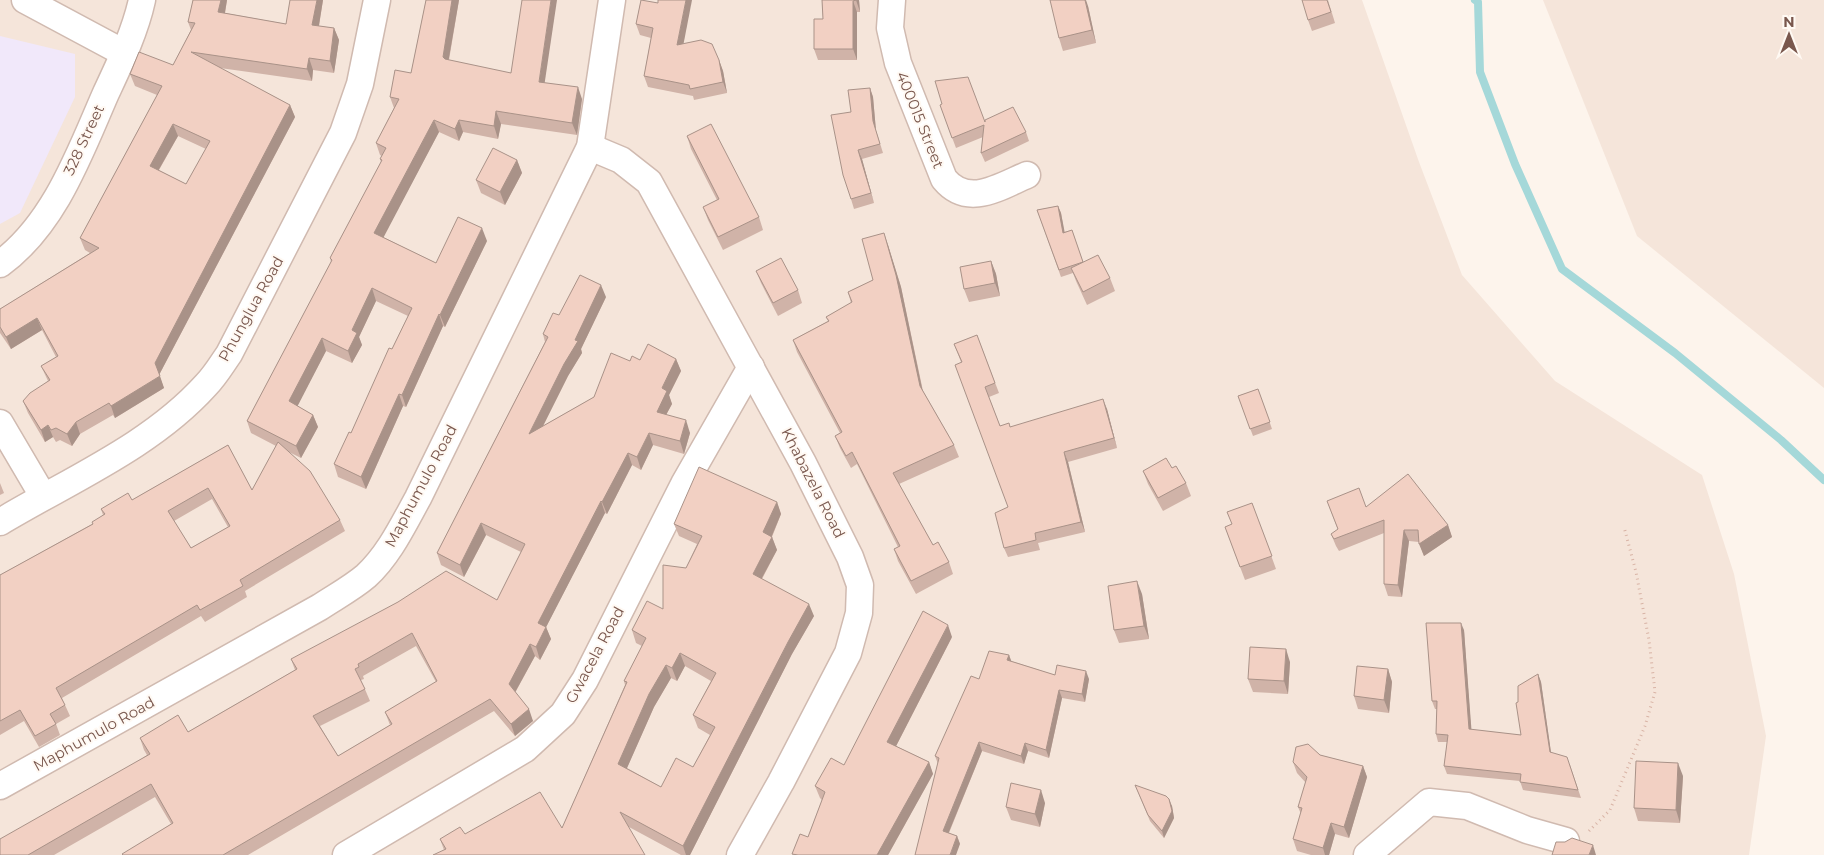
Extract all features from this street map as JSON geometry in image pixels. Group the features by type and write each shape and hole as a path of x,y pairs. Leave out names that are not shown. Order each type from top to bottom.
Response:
{"street":[{"path":"25,0 124,53"},
{"name":"328 Street","path":"0,264 32,235 55,200 86,138 124,53 142,0"},
{"name":"Phunglua Road","path":"0,522 113,458 171,418 207,385 229,354 343,133 360,84 377,0"},
{"name":"Maphumulo Road","path":"0,786 320,607 366,576 376,564 399,533 418,498 590,147 612,0"},
{"name":"400015 Street","path":"892,0 890,28 898,63 944,179 961,194 977,194 1027,175"},
{"name":"Khabazela Road","path":"590,147 621,160 649,182 752,367 850,557 860,585 859,613 848,653 740,855"},
{"name":"Gwacela Road","path":"346,855 525,749 563,714 585,680 684,484 752,367"},
{"path":"0,423 43,496"},
{"path":"1367,855 1429,802 1467,806 1527,830 1566,841"}],"path":[{"path":"1566,841 1570,835 1583,838 1610,810 1646,726 1655,692 1649,640 1636,572 1624,527"}],"shaded area":[{"path":"0,0 1362,0 1419,162 1462,275 1555,381 1702,475 1734,574 1766,736 1749,855 0,855"},
{"path":"1543,0 1824,0 1824,388 1637,236"},
{"path":"0,36 75,54 75,97 20,213 0,224"}],"building":[{"path":"193,0 221,0 218,12 286,24 290,0 317,0 312,25 334,28 330,61 309,58 307,69 191,52 290,105 155,363 160,376 111,406 109,403 76,422 67,434 56,428 51,430 48,425 41,430 23,401 30,393 50,380 41,366 58,356 37,318 6,337 0,327 0,309 99,248 80,238 162,86 130,74 139,52 173,65 195,23 188,22","holes":["173,124 210,141 186,184 150,166"]},
{"path":"426,0 452,0 443,57 445,59 511,73 522,0 551,0 539,82 578,87 572,123 496,111 494,126 459,120 455,129 434,120 374,233 436,263 458,217 482,228 439,314 402,395 399,394 361,477 334,464 349,432 351,433 389,348 392,349 412,308 372,288 352,330 357,333 348,351 322,338 289,401 313,415 296,446 247,421 332,260 330,258 382,160 380,159 386,148 376,143 399,99 390,97 395,70 411,73"},
{"path":"641,0 658,3 658,0 686,0 677,45 701,40 712,44 719,60 723,82 690,89 689,85 644,76 653,28 636,24"},
{"path":"822,0 856,0 853,1 853,49 814,49 814,19 823,19"},
{"path":"1050,0 1085,0 1092,30 1059,38"},
{"path":"1302,0 1327,0 1331,12 1308,20"},
{"path":"968,77 985,122 985,120 1013,107 1026,132 981,153 984,125 952,138 940,105 942,104 935,81"},
{"path":"870,88 873,121 880,144 858,150 871,193 851,199 843,175 831,115 851,112 848,90"},
{"path":"711,124 759,217 718,237 703,207 719,199 687,136"},
{"path":"493,148 517,160 500,192 476,180"},
{"path":"1058,206 1063,233 1072,230 1083,262 1059,270 1037,210"},
{"path":"884,233 896,275 920,386 954,445 893,473 933,545 938,542 949,562 911,581 894,549 900,546 852,452 846,456 835,436 842,432 793,340 829,321 826,317 852,302 848,292 873,280 862,239"},
{"path":"1098,255 1110,278 1083,292 1071,268"},
{"path":"781,258 798,290 773,303 756,271"},
{"path":"991,261 995,283 964,289 960,267"},
{"path":"580,275 601,285 575,340 578,341 564,364 529,434 594,397 611,353 630,361 632,356 640,360 648,344 676,359 662,388 667,391 657,412 686,420 680,441 649,433 637,457 628,453 601,501 538,623 546,627 536,647 530,644 509,684 529,709 511,724 490,699 223,855 123,855 173,823 151,784 28,855 0,855 0,839 150,754 140,738 178,715 188,732 297,669 291,659 398,602 446,571 497,600 525,544 481,523 460,565 437,553 548,337 543,334 553,313 559,315","holes":["412,633 437,681 385,712 392,724 338,756 313,716 365,689 355,669 359,667 358,664"]},
{"path":"977,335 995,383 985,387 1000,426 1009,423 1010,427 1103,399 1114,438 1064,452 1081,522 1035,533 1036,540 1004,548 995,513 1008,507 955,365 962,362 954,344"},
{"path":"1258,389 1270,422 1250,429 1238,396"},
{"path":"278,442 310,471 340,520 240,580 243,586 200,610 197,605 56,688 65,705 50,714 56,724 35,736 20,710 0,721 0,575 93,524 92,522 105,514 101,509 128,493 132,500 228,445 252,490","holes":["208,488 230,526 191,548 168,511"]},
{"path":"1166,458 1172,468 1176,466 1186,483 1158,498 1143,471"},
{"path":"699,467 777,502 763,532 772,537 753,574 809,604 683,846 620,812 645,855 433,855 446,849 440,839 460,827 465,834 540,792 562,828 627,682 624,681 646,638 632,630 647,601 663,609 663,565 686,568 702,536 674,524","holes":["680,653 716,673 693,715 715,727 693,767 676,758 661,787 618,764 649,694 666,665 672,668"]},
{"path":"1408,474 1448,525 1419,544 1418,530 1404,530 1398,585 1384,584 1384,520 1334,539 1331,534 1338,529 1327,501 1359,488 1366,507"},
{"path":"1252,503 1272,556 1240,567 1225,527 1232,524 1227,512"},
{"path":"1137,581 1144,626 1114,630 1108,586"},
{"path":"923,611 948,625 887,742 929,762 877,855 792,854 800,834 808,837 825,792 815,786 831,758 844,765"},
{"path":"1426,623 1461,623 1469,729 1521,735 1516,703 1518,702 1518,686 1538,674 1550,752 1567,757 1578,790 1520,782 1521,774 1444,766 1448,735 1436,734 1437,701 1432,701"},
{"path":"1250,647 1286,649 1284,681 1248,679"},
{"path":"989,651 1009,655 1007,660 1055,675 1057,665 1086,671 1082,694 1059,690 1046,750 1025,743 1021,756 979,742 943,831 957,836 950,855 915,855 939,758 935,756 971,676 979,679"},
{"path":"1357,666 1388,669 1384,700 1354,696"},
{"path":"1308,744 1320,755 1363,766 1344,827 1331,823 1323,848 1293,839 1302,808 1298,807 1307,777 1293,762 1296,747"},
{"path":"1636,761 1678,763 1676,810 1634,808"},
{"path":"1011,783 1041,790 1035,814 1006,807"},
{"path":"1135,785 1166,796 1169,799 1172,811 1162,831 1148,815"},
{"path":"1572,838 1593,845 1589,855 1552,855 1556,842 1565,842"}],"waterway":[{"path":"1475,0 1478,2 1480,72 1515,164 1562,269 1675,353 1781,440 1824,480"}]}
